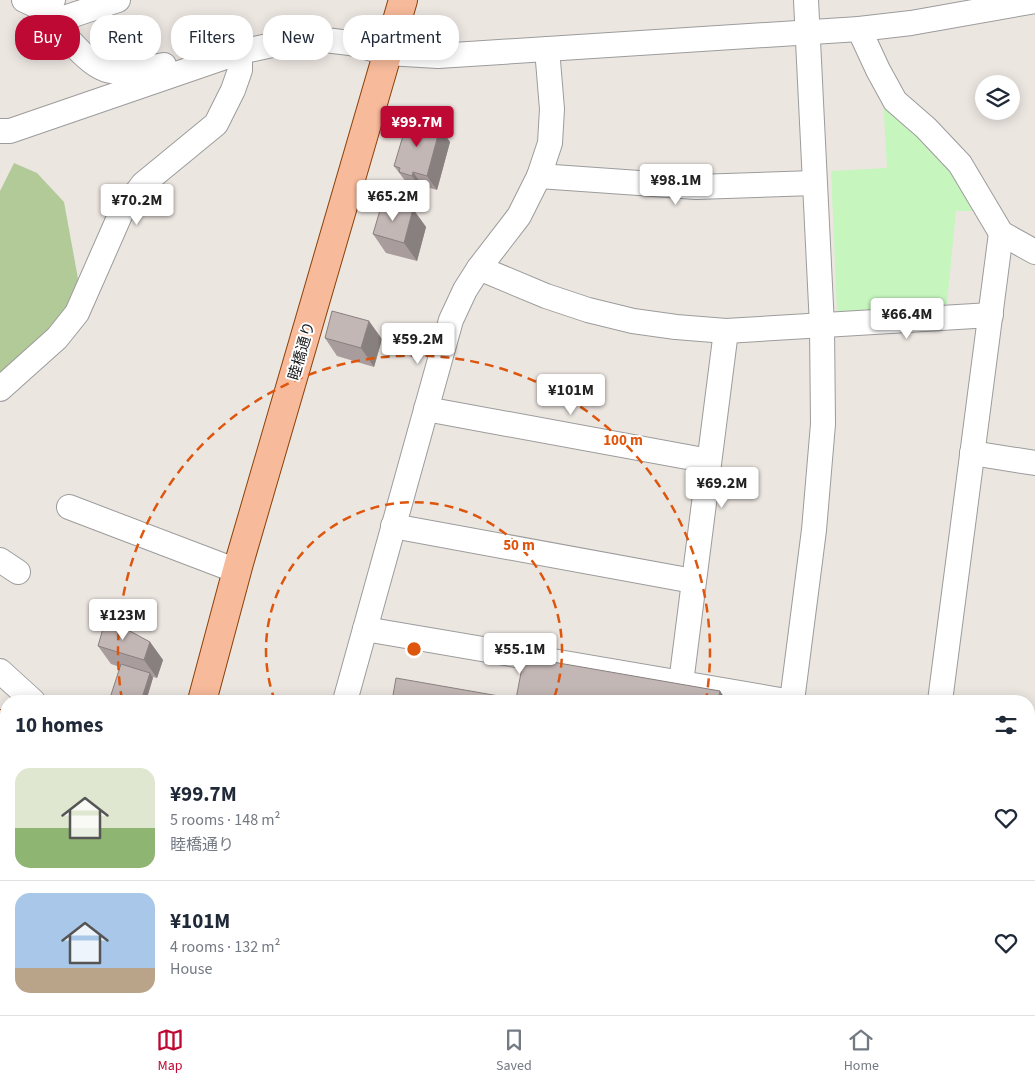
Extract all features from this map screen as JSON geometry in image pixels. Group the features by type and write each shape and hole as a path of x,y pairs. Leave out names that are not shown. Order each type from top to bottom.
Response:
{"main road":[{"name":"睦橋通り","path":"398,15 403,0"},
{"name":"睦橋通り","path":"204,695 237,571 294,381 385,60"}],"street":[{"path":"24,0 51,11 87,59 107,72 122,73 175,63 201,65"},
{"path":"51,11 118,0"},
{"path":"793,695 814,530 822,434 822,326 806,0"},
{"path":"459,55 859,29 911,23 1023,2"},
{"path":"859,29 895,101 926,128 960,164 1001,233 1035,252"},
{"path":"253,49 291,41 325,40 343,42"},
{"path":"347,695 451,320 465,290 479,268 519,216 539,176 550,143 552,109 547,49"},
{"path":"0,131 10,131 216,60"},
{"path":"0,389 57,338 77,313 121,213 143,184 216,124 238,77 240,60"},
{"path":"539,176 696,187 814,183"},
{"path":"941,695 1001,233"},
{"path":"479,268 546,296 588,310 633,321 676,327 726,331 991,315"},
{"path":"681,683 726,331"},
{"path":"426,409 709,461"},
{"path":"972,453 1035,463"},
{"path":"69,507 237,571"},
{"path":"393,526 693,581"},
{"path":"365,629 751,695"},
{"path":"0,671 26,695"}],"green space":[{"path":"883,99 952,166 978,211 956,211 947,304 837,312 831,171 887,168"},
{"path":"14,163 37,173 64,202 79,284 81,319 0,400 0,191"}],"building":[{"path":"408,119 440,128 427,176 413,172 412,176 399,172 400,168 394,166"},
{"path":"383,200 413,209 404,243 373,234"},
{"path":"332,311 369,321 361,348 325,338"},
{"path":"106,618 150,642 144,660 98,646"},
{"path":"524,657 720,691 719,695 517,695"},
{"path":"121,664 150,673 143,695 111,695"},
{"path":"396,678 493,695 393,695"}]}
